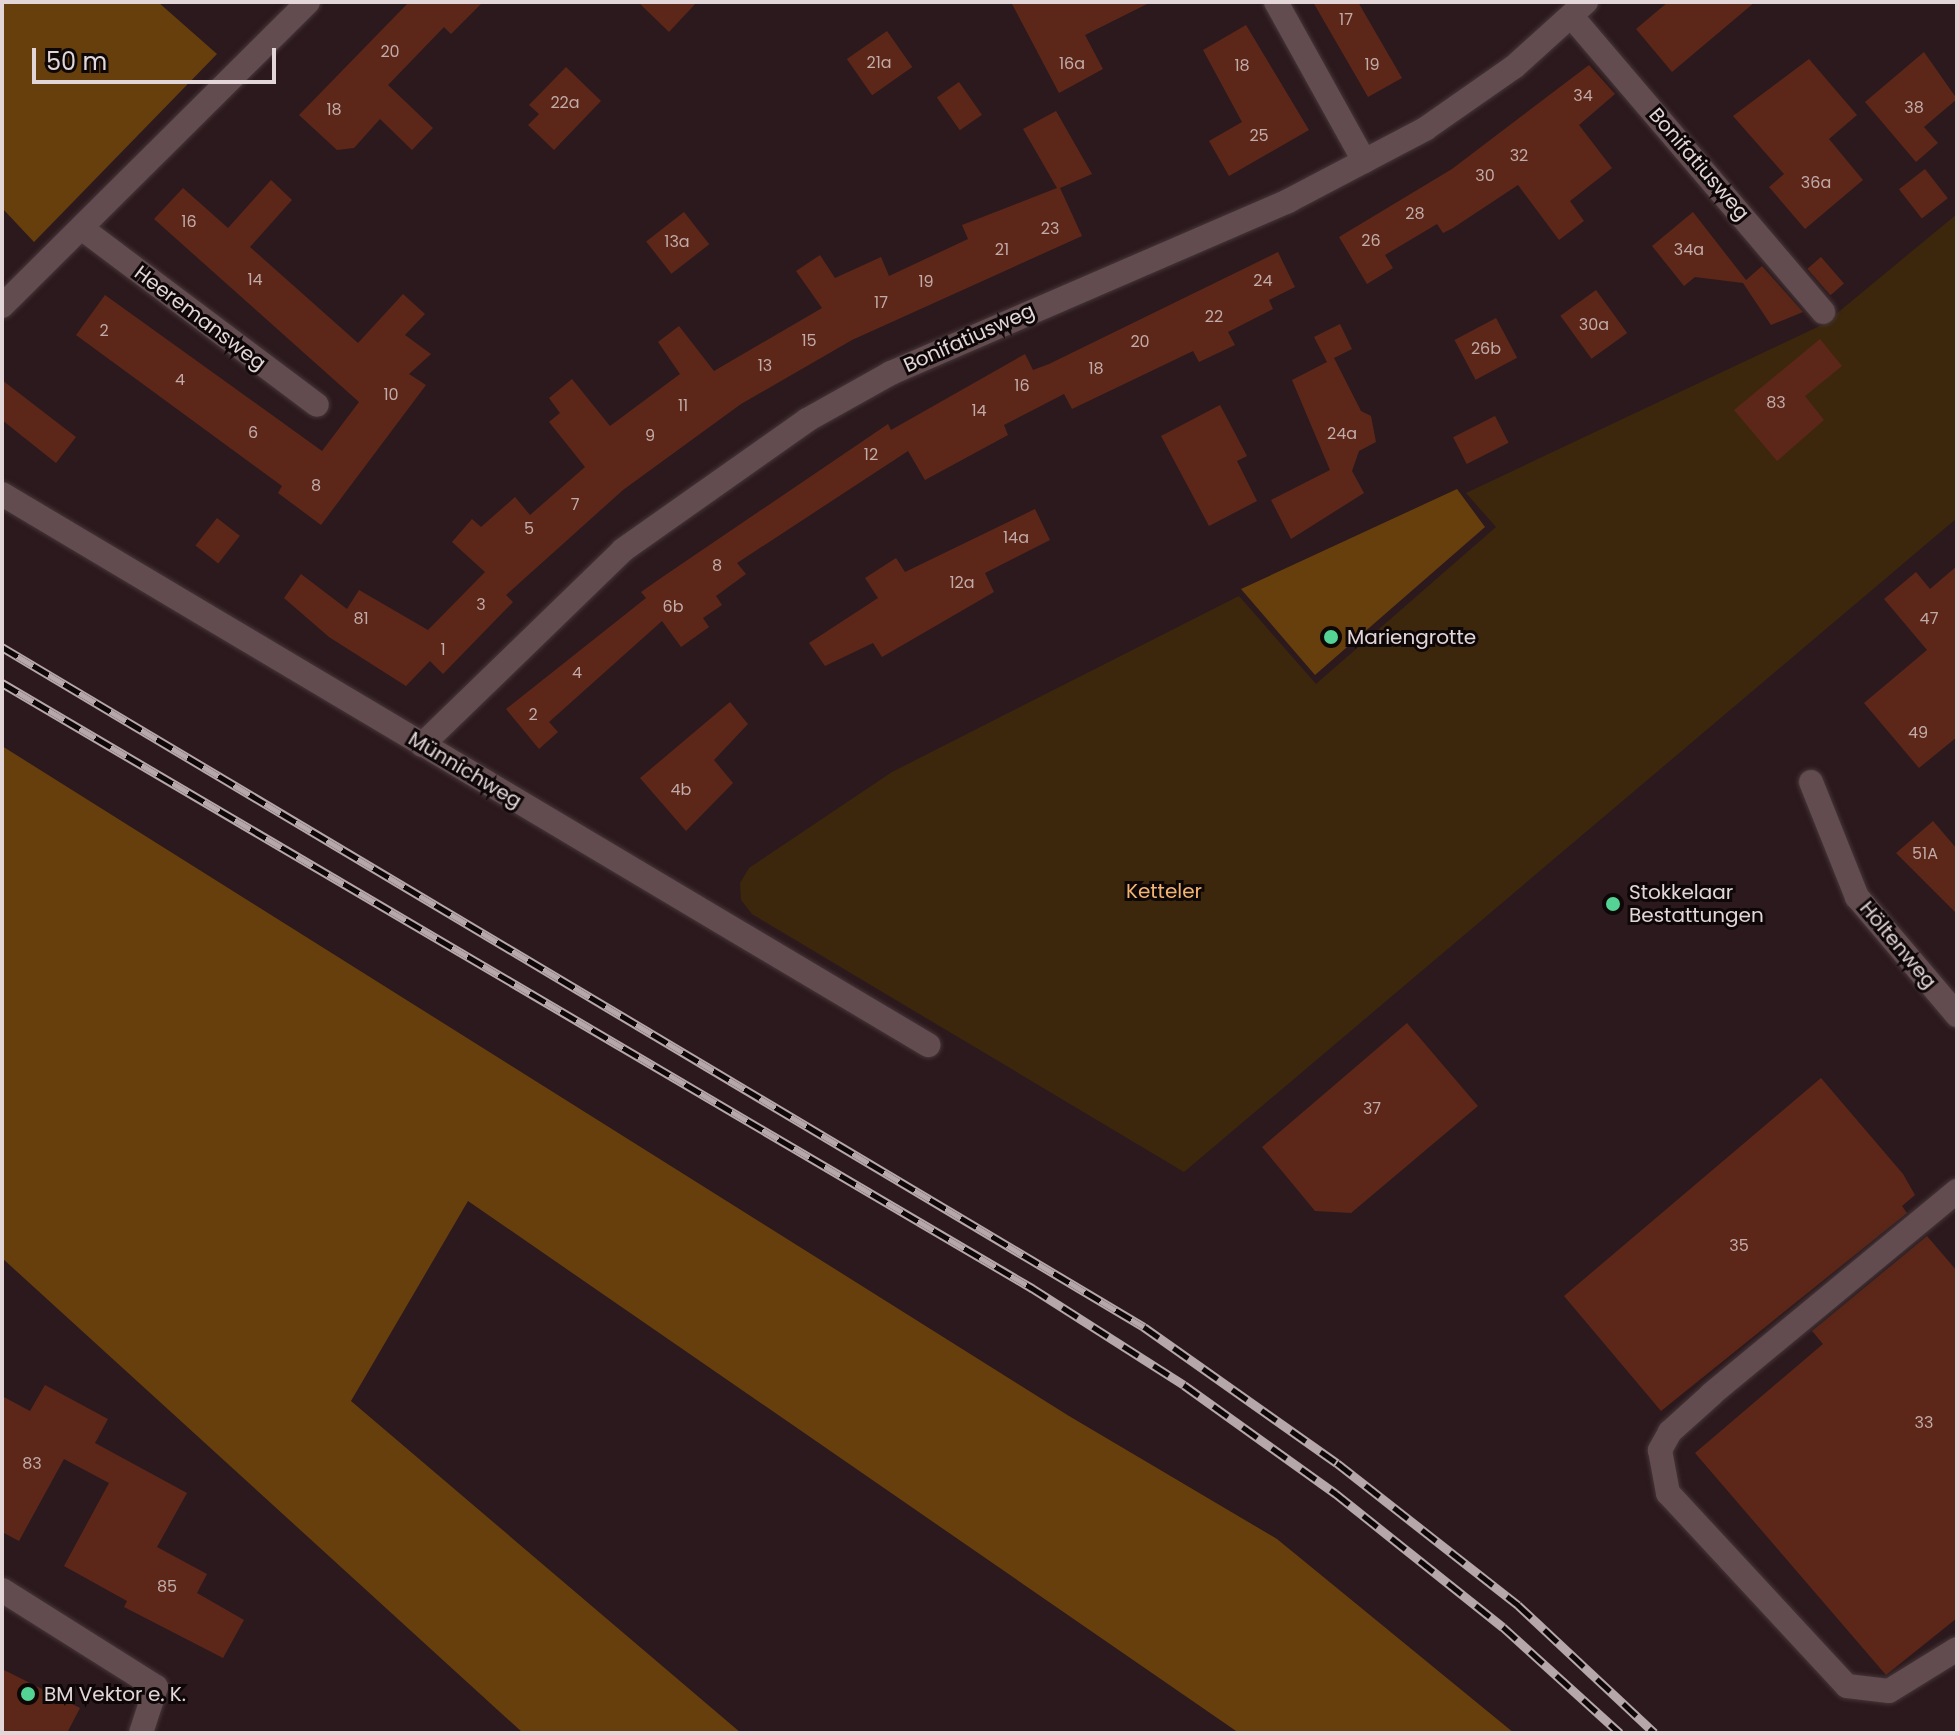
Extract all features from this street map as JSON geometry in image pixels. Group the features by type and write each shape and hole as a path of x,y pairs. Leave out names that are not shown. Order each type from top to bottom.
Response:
{"street":[{"path":"2,306 84,230 308,2"},
{"path":"1276,2 1364,161"},
{"name":"Bonifatiusweg","path":"422,745 623,550 807,420 882,376 1364,161 1471,99 1579,10 1823,312"},
{"name":"Heeremansweg","path":"84,230 317,405"},
{"name":"Münnichweg","path":"2,494 928,1045"},
{"name":"Höltenweg","path":"1811,782 1857,897 1957,1015"},
{"path":"1957,1191 1712,1394 1670,1432 1660,1450 1668,1493 1847,1686 1889,1691 1957,1649"},
{"path":"2,1590 156,1687 141,1733"}],"green space":[{"name":"Ketteler","path":"1957,214 1957,518 1184,1172 752,914 741,900 740,883 749,868 892,772 1239,596 1316,684 1496,527 1466,493 1824,324"}],"shaded area":[{"path":"2,2 158,2 217,54 34,242 2,208"},
{"path":"1457,489 1485,527 1315,675 1241,589"},
{"path":"2,746 1069,1416 1277,1539 1514,1733 1239,1733 468,1201 351,1401 741,1733 523,1733 2,1258"}],"building":[{"path":"409,2 483,2 451,34 444,27 388,85 433,128 412,150 380,119 354,148 337,150 299,115"},
{"path":"638,2 697,2 669,32"},
{"path":"1011,2 1151,2 1085,35 1103,69 1059,93"},
{"path":"1313,2 1358,2 1402,78 1368,97"},
{"path":"1668,2 1755,2 1672,72 1636,29"},
{"path":"1246,25 1309,130 1229,176 1209,141 1242,122 1203,50"},
{"path":"887,31 912,67 872,95 847,59"},
{"path":"1924,52 1957,99 1924,127 1938,143 1916,162 1865,102"},
{"path":"1809,59 1857,115 1829,139 1863,180 1805,229 1769,187 1784,174 1733,116"},
{"path":"1589,65 1615,94 1579,125 1612,168 1570,201 1584,221 1559,240 1518,185 1453,228 1443,233 1437,224 1385,255 1393,268 1367,284 1339,237 1452,169"},
{"path":"566,67 601,101 554,150 528,125 539,114 529,105"},
{"path":"959,82 982,115 960,130 937,97"},
{"path":"1056,111 1092,174 1060,188 1082,236 852,340 741,404 623,490 506,595 513,602 443,674 430,661 406,686 329,637 284,598 301,574 347,609 359,590 428,630 485,572 452,542 472,519 481,527 515,497 530,515 585,467 549,422 560,413 549,398 572,379 610,426 680,374 658,342 679,326 714,371 822,308 796,271 820,255 835,278 881,257 889,276 968,239 962,225 1057,188 1023,129"},
{"path":"1925,169 1948,198 1922,218 1899,189"},
{"path":"271,180 292,200 250,247 358,343 403,294 425,314 405,335 431,354 409,374 426,385 321,525 278,493 282,486 76,335 105,295 322,451 359,402 154,219 183,188 228,228"},
{"path":"684,212 709,244 671,274 646,242"},
{"path":"1693,212 1746,280 1762,266 1803,312 1771,325 1743,283 1695,277 1684,286 1652,246"},
{"path":"1278,252 1295,287 1269,300 1273,309 1228,332 1235,345 1199,362 1193,351 1072,409 1064,394 1004,425 1008,435 925,480 908,451 737,563 746,574 716,596 722,605 703,618 709,627 681,647 662,621 549,722 558,732 539,749 506,709 646,598 641,592 888,424 891,430 1025,354 1033,370 1049,364"},
{"path":"1821,257 1844,283 1830,295 1807,269"},
{"path":"1596,290 1627,333 1592,359 1560,316"},
{"path":"1496,318 1517,358 1476,380 1455,340"},
{"path":"1340,324 1352,349 1334,358 1361,411 1371,416 1376,442 1359,451 1352,471 1364,493 1291,539 1271,500 1330,470 1292,380 1327,362 1314,337"},
{"path":"1820,339 1842,366 1805,396 1824,420 1777,461 1734,410"},
{"path":"2,380 76,437 56,463 2,420"},
{"path":"1220,405 1247,456 1237,461 1257,501 1209,526 1161,436"},
{"path":"1495,416 1509,443 1467,464 1453,437"},
{"path":"1035,509 1050,540 985,573 994,592 882,657 873,643 825,666 809,643 878,598 865,578 896,558 905,572"},
{"path":"217,518 240,536 218,563 195,546"},
{"path":"1957,566 1957,737 1919,768 1864,703 1927,650 1884,599 1916,572 1930,589"},
{"path":"730,702 748,724 714,760 733,783 686,831 640,778"},
{"path":"1933,821 1957,849 1957,914 1896,853"},
{"path":"1407,1023 1478,1106 1351,1213 1315,1211 1262,1147"},
{"path":"1821,1078 1903,1174 1915,1195 1902,1206 1907,1213 1661,1411 1564,1296"},
{"path":"1927,1236 1957,1271 1957,1618 1886,1675 1695,1453 1823,1344 1812,1331"},
{"path":"45,1385 108,1419 95,1443 187,1493 157,1547 207,1574 197,1593 244,1620 223,1658 124,1607 127,1601 64,1566 109,1483 64,1459 19,1541 2,1532 2,1396 30,1411"},
{"name":"BM Vektor e. K.","path":"2,1669 80,1708 67,1733 2,1733"}],"railway":[{"path":"2,647 1144,1327 1337,1463 1518,1605 1655,1733"},
{"path":"2,683 1032,1288 1184,1385 1335,1493 1503,1627 1620,1733"}],"place":[{"name":"Mariengrotte","path":"1331,637"},
{"name":"Stokkelaar Bestattungen","path":"1613,904"},
{"name":"BM Vektor e. K.","path":"28,1694"}]}
